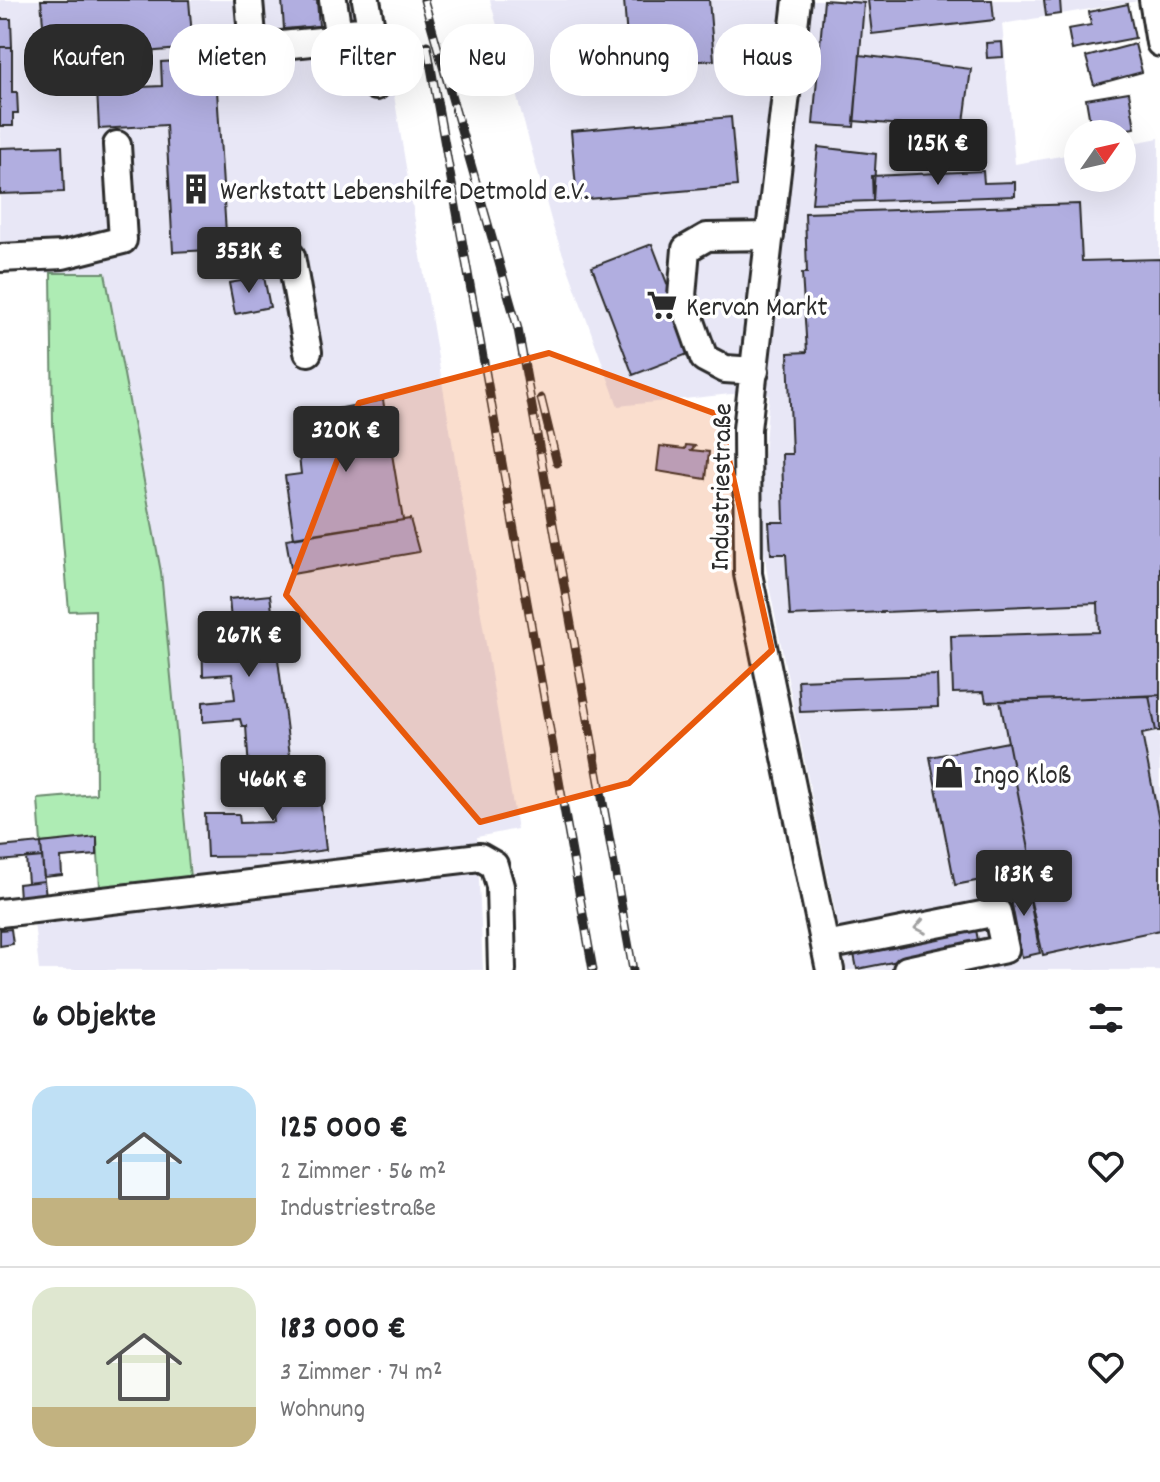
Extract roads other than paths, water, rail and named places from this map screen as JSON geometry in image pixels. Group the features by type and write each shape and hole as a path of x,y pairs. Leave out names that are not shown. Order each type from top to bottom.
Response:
{"street":[{"path":"249,0 253,48 311,42"},
{"path":"333,0 337,24"},
{"path":"366,0 371,24"},
{"name":"Industriestraße","path":"797,0 747,429 748,574 828,958"},
{"path":"1153,0 1160,43"},
{"path":"0,258 63,255 123,240 117,145"},
{"path":"755,371 725,369 704,358 682,296 686,249 707,237 770,236"},
{"path":"291,256 308,352"},
{"path":"0,913 465,856 480,857 494,865 500,886 502,970"},
{"path":"828,958 997,912 1005,949 907,970"}],"railway":[{"path":"424,0 518,329 633,970"},
{"path":"427,45 593,970"},
{"path":"541,398 557,463"}],"place":[{"name":"Werkstatt Lebenshilfe Detmold e.V.","path":"196,189"},
{"name":"Kervan Markt","path":"662,305"},
{"name":"Ingo Kloß","path":"949,773"}]}
